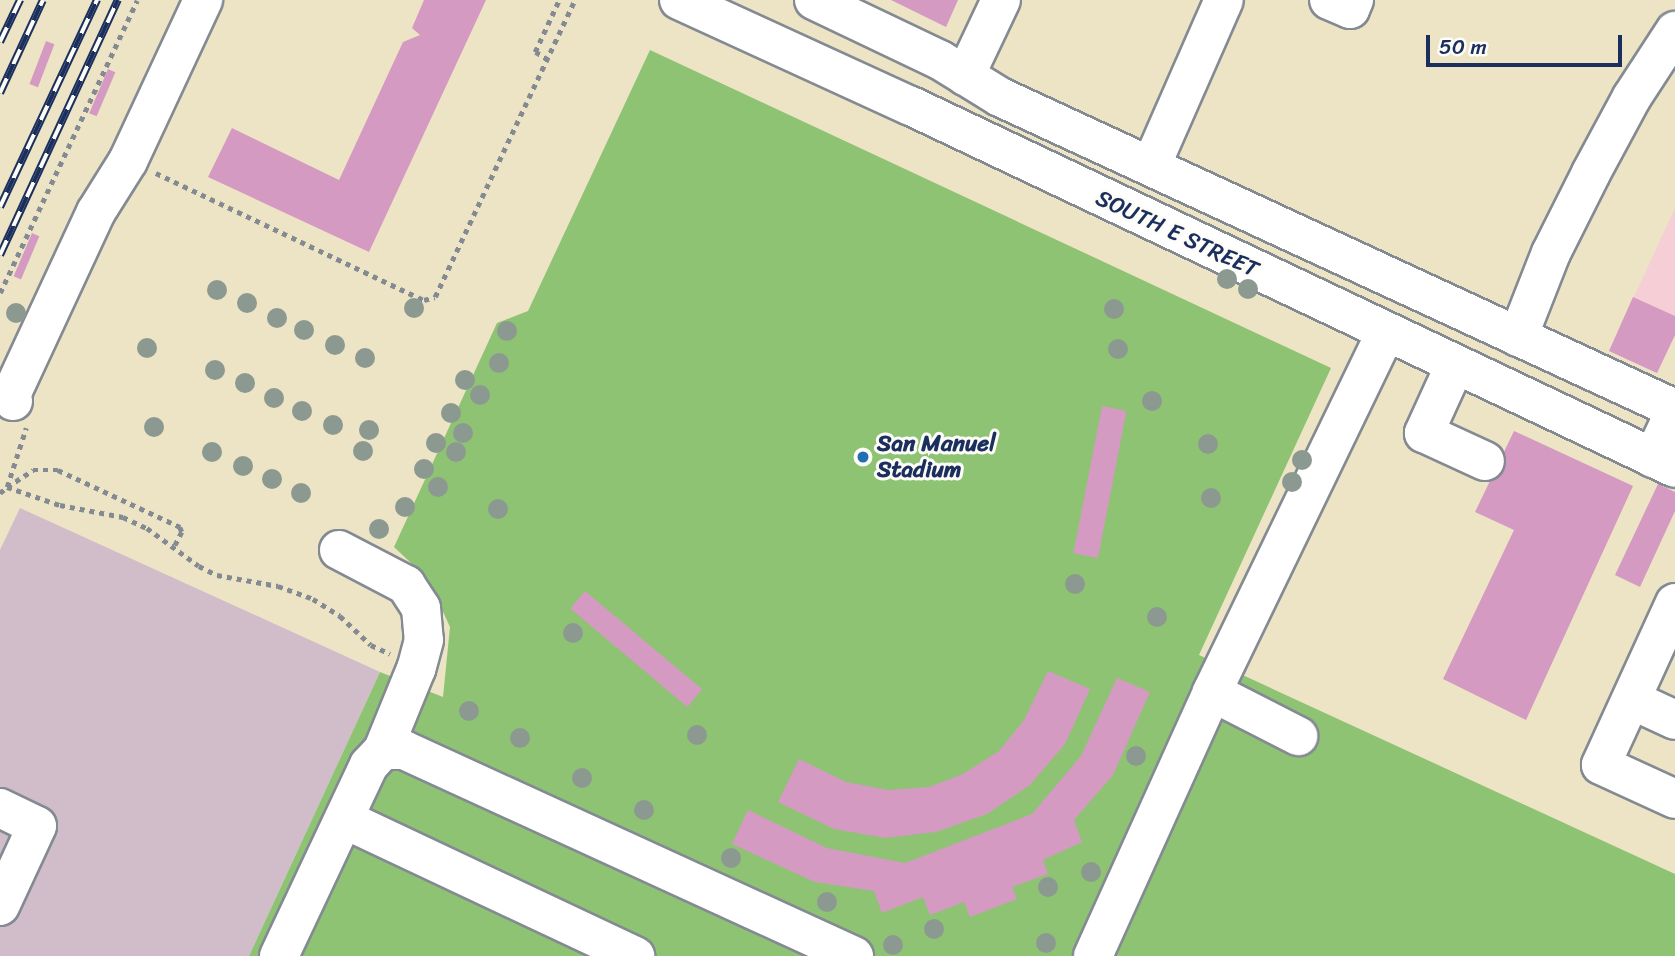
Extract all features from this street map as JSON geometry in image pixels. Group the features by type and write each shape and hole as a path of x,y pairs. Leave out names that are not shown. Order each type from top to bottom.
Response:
{"main road":[{"path":"20,413 11,395 96,212 128,161 203,0"},
{"name":"SOUTH E STREET","path":"679,0 1664,463"},
{"path":"814,0 940,60 1000,96 1675,410 1664,463"},
{"path":"965,76 1001,0"},
{"path":"1151,166 1224,0"},
{"path":"1329,0 1350,9 1354,0"},
{"path":"1518,337 1551,253 1591,173 1632,96 1675,31"},
{"path":"1093,956 1212,692 1386,332"},
{"path":"1455,365 1424,433 1485,461"},
{"path":"279,956 369,765 383,750 416,669 424,640 421,608 406,585 339,550"},
{"path":"1671,612 1601,765 1675,799"},
{"path":"1212,692 1298,736"},
{"path":"1632,700 1675,720"},
{"path":"383,750 404,750 854,956"},
{"path":"0,808 37,826 0,906"},
{"path":"344,819 635,956"}],"path":[{"path":"0,293 137,0"},
{"path":"548,60 535,52 559,0"},
{"path":"154,172 424,300 435,297 575,0"},
{"path":"7,487 20,413"},
{"path":"0,493 33,470 58,470 180,527 182,532 174,548"},
{"path":"7,487 60,505 123,517 147,528 216,575 278,586 313,599 340,616 370,645 400,659"}],"shaded area":[{"path":"1675,208 1675,335 1657,373 1609,351"},
{"path":"20,508 380,672 249,956 0,956 0,550"}],"green space":[{"name":"San Manuel Stadium","path":"650,50 1331,368 1199,655 1675,874 1675,956 249,956 380,672 443,697 450,627 428,579 394,547 497,323 528,311"}],"building":[{"path":"424,0 486,0 369,252 208,177 232,128 339,180 403,42 420,35 412,28"},
{"path":"891,0 958,0 946,27"},
{"path":"46,41 54,44 38,87 30,84"},
{"path":"108,69 115,72 97,116 89,113"},
{"path":"32,233 39,236 21,279 14,276"},
{"path":"1633,297 1675,316 1675,335 1657,373 1609,351"},
{"path":"1102,406 1127,411 1098,558 1073,553"},
{"path":"1514,431 1633,486 1526,720 1443,679 1514,530 1475,512"},
{"path":"1658,484 1675,492 1675,511 1640,587 1615,575"},
{"path":"585,591 702,689 687,707 570,609"},
{"path":"1048,671 1090,689 1065,744 1030,785 987,814 936,832 885,838 834,829 778,802 799,759 846,782 888,790 929,787 963,774 999,751 1024,720"},
{"path":"1117,678 1150,692 1113,775 1074,820 1082,842 1043,860 1048,874 1012,887 1017,899 970,917 964,902 930,915 923,897 882,913 874,891 815,882 732,844 748,810 827,848 905,863 1032,814 1081,756"}],"railway":[{"path":"0,42 20,0"},
{"path":"0,93 43,0"},
{"path":"0,207 97,0"},
{"path":"0,255 118,0"}],"place":[{"name":"San Manuel Stadium","path":"863,457"}]}
